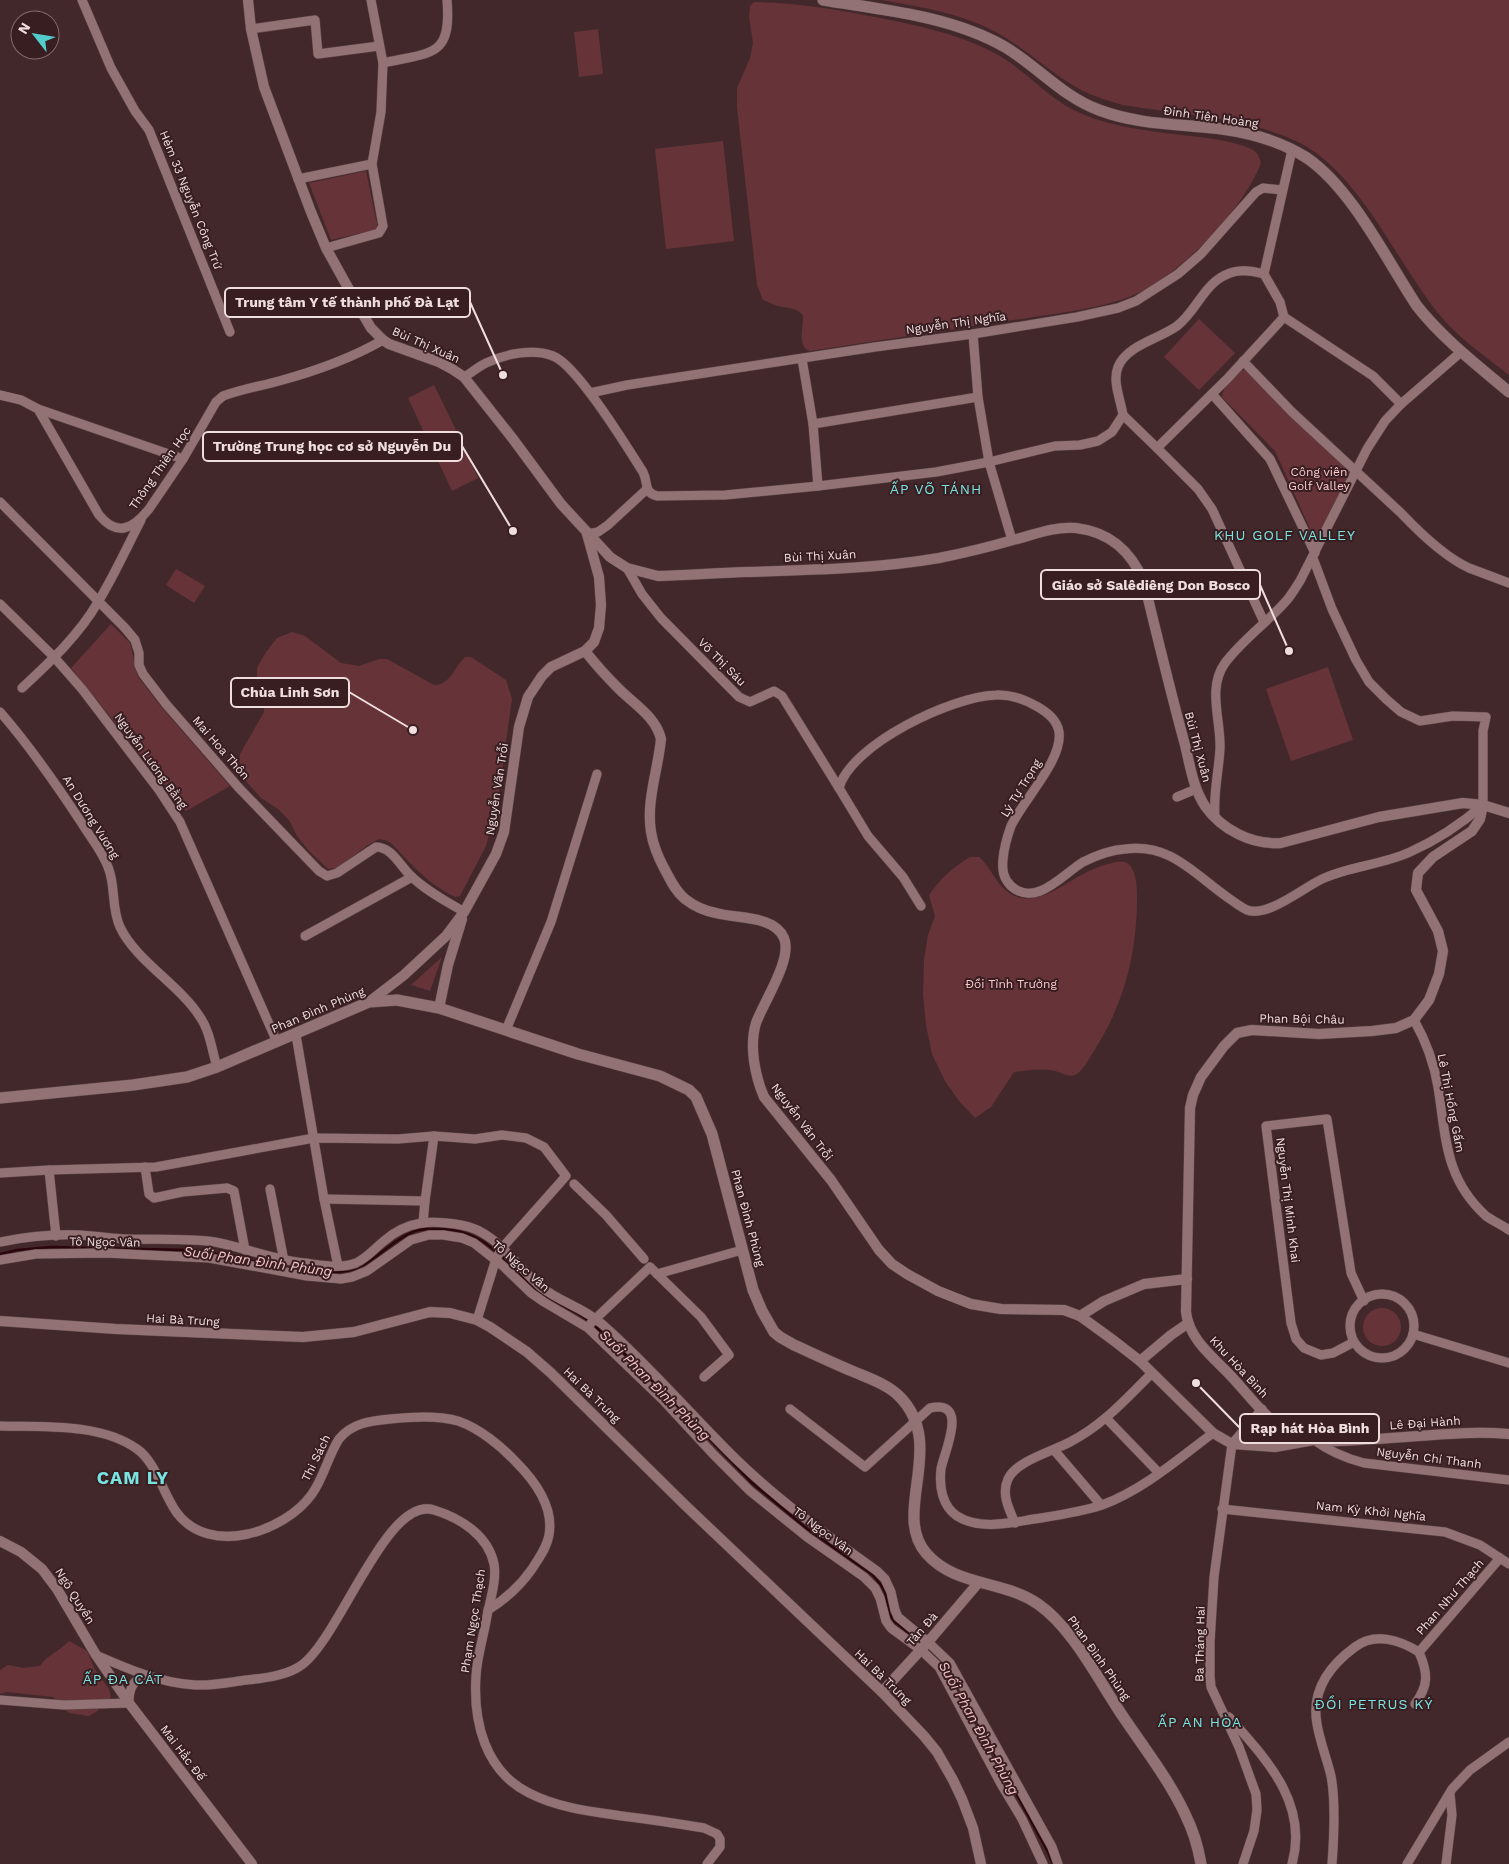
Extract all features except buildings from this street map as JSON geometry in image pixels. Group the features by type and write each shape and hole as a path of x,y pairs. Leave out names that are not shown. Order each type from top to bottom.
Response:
{"main road":[{"name":"Đinh Tiên Hoàng","path":"823,0 925,18 970,30 1005,47 1060,88 1098,110 1139,120 1246,134 1270,140 1292,150 1306,158 1333,181 1351,203 1416,306 1427,319 1509,392"},
{"name":"Phan Đình Phùng","path":"0,1098 167,1081 187,1077 296,1035 369,1002 397,1000 439,1008 578,1054 660,1076 689,1090 696,1097 712,1134 753,1290 774,1332 794,1345 882,1384 898,1395 908,1407 917,1421 920,1437 920,1463 914,1510 918,1539 925,1552 951,1573 1020,1594 1037,1603 1066,1631 1167,1782 1192,1829 1200,1864"}],"street":[{"name":"Hẻm 33 Nguyễn Công Trứ","path":"82,0 111,68 149,130 230,332"},
{"name":"Bùi Thị Xuân","path":"248,0 251,29 264,87 326,248 366,320 383,340 439,362 464,378 504,426 561,504 610,557 627,568 646,574 668,576 855,568 941,558 1039,532 1075,528 1092,532 1106,537 1131,556 1144,582 1167,680 1196,789 1206,808 1242,836 1256,842 1281,843 1379,817 1463,803 1483,805 1509,813"},
{"path":"326,248 379,233 383,226 372,164 381,112 383,63 371,0"},
{"path":"383,63 436,49 443,42 447,34 447,0"},
{"path":"251,29 315,20 318,54 379,46"},
{"path":"1292,150 1264,274 1280,302 1284,317 1372,376 1401,404"},
{"path":"298,179 372,164"},
{"name":"Nguyễn Thị Nghĩa","path":"590,393 626,385 1102,313 1136,301 1178,274 1201,254 1256,192 1263,188 1282,190"},
{"path":"1264,274 1250,271 1230,273 1214,283 1199,299 1188,316 1176,327 1132,350 1122,359 1117,368 1116,378 1123,415 1198,489 1212,509 1264,622"},
{"path":"1157,448 1212,394 1284,317"},
{"path":"973,334 978,398 989,462 1012,540"},
{"name":"Thông Thiên Học","path":"38,409 103,520 117,529 128,527 142,517 183,460 216,402 223,396 235,391 280,381 328,366 357,355 383,340"},
{"path":"464,378 485,363 505,356 534,352 553,356 564,364 590,393 643,472 650,494 657,496 725,495 928,473 989,462 1055,446 1080,446 1098,442 1112,432 1123,415"},
{"path":"1215,816 1214,799 1220,745 1216,695 1217,680 1224,664 1241,644 1286,600 1300,581 1356,471 1385,421 1401,404 1462,352"},
{"path":"802,359 813,424 818,486"},
{"path":"1243,361 1292,412 1412,526 1450,557 1467,567 1509,583"},
{"path":"1212,394 1270,459 1314,555 1332,609 1356,660 1369,682 1401,712 1420,721 1452,716 1486,717 1483,730 1483,805 1480,819 1472,832 1433,857 1418,872 1416,890 1438,931 1443,951 1439,974 1429,1000 1414,1020"},
{"path":"0,395 21,400 38,409 183,460"},
{"path":"813,424 978,398"},
{"path":"585,651 594,642 599,628 601,605 599,577 587,534 598,532 608,525 647,489"},
{"name":"Mai Hoa Thôn","path":"0,502 135,640 142,674 239,788 319,871 327,876 337,873 376,847 383,847 388,850 412,877 464,912"},
{"path":"22,688 54,657 82,625 98,602 142,517"},
{"name":"Võ Thị Sáu","path":"627,568 642,594 661,618 739,697 750,702 774,690 782,696 839,788"},
{"name":"Nguyễn Lương Bằng","path":"0,604 54,657 111,727 159,790 180,822 277,1042"},
{"name":"Nguyễn Văn Trỗi","path":"369,1002 433,950 464,912 496,854 504,832 519,727 528,697 542,676 551,667 585,651 601,671 651,718 659,729 660,744 650,807 651,832 661,863 673,886 685,898 700,908 717,914 761,921 778,930 785,940 786,950 783,964 758,1019 754,1040 754,1062 759,1086 764,1097 831,1180 879,1250 892,1264 938,1291 971,1304 1001,1309 1064,1310 1080,1316 1140,1361"},
{"name":"Lý Tự Trọng","path":"839,788 842,780 856,761 902,728 940,708 976,698 996,695 1026,701 1050,715 1059,733 1058,746 1054,758 1031,792 1011,827 1004,848 1002,869 1006,880 1013,887 1021,892 1031,893 1050,886 1082,863 1102,854 1124,848 1149,848 1164,852 1186,865 1223,894 1250,911 1262,911 1322,879 1354,867 1407,854 1455,828 1483,805"},
{"name":"An Dương Vương","path":"0,712 20,735 104,857 113,880 115,913 120,927 150,965 200,1017 206,1027 217,1067"},
{"path":"506,1030 551,922 597,774"},
{"path":"839,788 868,836 903,877 921,906"},
{"path":"1177,797 1196,789"},
{"path":"305,936 412,877"},
{"path":"439,1008 448,965 464,912"},
{"name":"Lê Thị Hồng Gấm","path":"1414,1020 1430,1054 1438,1086 1448,1157 1471,1201 1488,1217 1509,1230"},
{"name":"Phan Bội Châu","path":"1187,1324 1190,1108 1193,1094 1201,1077 1224,1046 1237,1034 1252,1030 1318,1034 1372,1031 1396,1028 1414,1020"},
{"path":"296,1035 324,1200 338,1266"},
{"name":"Nguyễn Thị Minh Khai","path":"1354,1342 1333,1353 1321,1355 1304,1348 1296,1339 1291,1323 1266,1126 1327,1119 1351,1273 1364,1300"},
{"path":"0,1173 156,1167 314,1138 398,1139 434,1136 476,1140 502,1135 526,1138 544,1148 566,1176 499,1253 477,1320"},
{"path":"423,1223 434,1136"},
{"path":"145,1167 149,1194 154,1198 182,1192 227,1188 234,1191 245,1250"},
{"path":"49,1170 56,1236"},
{"path":"574,1184 606,1215 644,1259"},
{"path":"270,1189 284,1260"},
{"path":"324,1200 425,1201"},
{"name":"Tô Ngọc Vân","path":"0,1242 56,1236 214,1242 284,1260 338,1266 357,1262 366,1257 392,1233 411,1224 465,1225 480,1232 531,1293 576,1319 591,1323 663,1400 719,1450 756,1477 811,1524 877,1571 891,1592 898,1617 950,1663 1052,1847 1058,1864"},
{"name":"Tô Ngọc Vân","path":"0,1260 36,1254 105,1253 209,1258 307,1276 342,1279 367,1271 412,1240 429,1235 462,1238 499,1253 653,1372 719,1450 750,1491 864,1577 875,1588 880,1598 886,1621 891,1628 935,1662 943,1673 1001,1784 1022,1819 1043,1864"},
{"path":"657,1274 742,1250"},
{"path":"591,1323 650,1267 701,1316 729,1355 704,1377"},
{"path":"1080,1316 1104,1302 1144,1284 1187,1279"},
{"path":"1380,1295 1390,1296 1399,1299 1411,1314 1414,1324 1413,1334 1409,1343 1395,1356 1376,1358 1367,1355 1354,1342 1350,1332 1350,1321 1354,1311 1364,1300 1380,1295"},
{"name":"Hai Bà Trưng","path":"0,1321 135,1330 303,1337 354,1332 430,1312 450,1313 477,1320 507,1338 552,1373 686,1506 882,1692 937,1752 953,1780 973,1828 981,1864"},
{"path":"1187,1324 1140,1361 1213,1433 1232,1444 1275,1447 1314,1440"},
{"name":"Khu Hòa Bình","path":"1187,1324 1206,1350 1262,1409 1232,1444"},
{"path":"1413,1334 1509,1363"},
{"path":"1015,1523 1005,1497 1008,1479 1020,1466 1087,1433 1107,1418 1152,1373"},
{"path":"790,1409 865,1466 930,1408 945,1408 950,1413 953,1424 941,1468 940,1486 944,1500 956,1515 967,1521 984,1525 1015,1523 1101,1505 1130,1492 1213,1433"},
{"name":"Lê Đại Hành","path":"1262,1409 1279,1426 1289,1432 1314,1440 1354,1440 1476,1432 1509,1434"},
{"name":"Thi Sách","path":"0,1426 68,1428 97,1433 128,1444 138,1449 149,1461 166,1496 187,1524 207,1533 228,1537 251,1534 265,1529 288,1517 299,1508 312,1494 338,1439 352,1427 361,1423 407,1418 443,1418 465,1424 498,1445 530,1476 543,1497 549,1522 550,1534 547,1542 529,1573 505,1600 488,1610"},
{"path":"1107,1418 1159,1473"},
{"name":"Nguyễn Chí Thanh","path":"1314,1440 1344,1458 1364,1463 1509,1480"},
{"name":"Ba Tháng Hai","path":"1232,1444 1214,1581 1210,1676 1211,1687 1239,1746 1256,1794 1257,1810 1254,1831 1243,1864"},
{"path":"1054,1450 1101,1505"},
{"name":"Phạm Ngọc Thạch","path":"96,1655 143,1675 196,1685 260,1679 283,1674 298,1668 307,1661 332,1627 375,1554 388,1536 410,1515 421,1510 432,1509 474,1530 494,1564 494,1576 476,1674 476,1703 479,1726 490,1757 502,1772 527,1792 563,1806 712,1830 720,1839 720,1847 708,1864"},
{"name":"Nam Kỳ Khởi Nghĩa","path":"1222,1509 1445,1532 1480,1545 1509,1564"},
{"name":"Ngô Quyền","path":"0,1541 21,1552 42,1569 57,1589 96,1655"},
{"name":"Phan Như Thạch","path":"1419,1652 1500,1558"},
{"name":"Tản Đà","path":"882,1692 979,1582"},
{"name":"Phan Như Thạch","path":"1332,1864 1334,1831 1331,1777 1317,1725 1316,1710 1318,1693 1326,1674 1340,1658 1360,1643 1381,1638 1395,1640 1419,1652 1423,1663 1426,1685 1415,1704"},
{"name":"Mai Hắc Đế","path":"96,1655 129,1702 252,1864"},
{"path":"0,1700 64,1706 129,1702 129,1693 132,1686 143,1675"},
{"path":"1224,1712 1266,1760 1281,1783 1293,1810 1297,1829 1296,1852 1292,1864"},
{"path":"1407,1864 1460,1779 1509,1742"},
{"path":"1446,1864 1452,1815 1450,1794"}],"green space":[{"path":"881,0 1509,0 1509,375 1472,346 1446,322 1422,292 1359,197 1341,175 1321,157 1300,143 1281,135 1237,122 1123,105 1103,99 1072,85 1012,42 987,28 943,12"},
{"path":"754,2 803,5 836,10 900,22 944,33 973,43 1000,56 1063,104 1087,116 1125,127 1234,143 1255,151 1261,163 1240,201 1209,238 1173,271 1136,294 1120,300 1073,311 810,351 806,349 802,341 803,315 794,309 774,305 763,300 757,285 737,108 737,88 750,58 753,43 749,17 750,6"},
{"path":"598,29 603,74 579,77 574,32"},
{"path":"723,141 734,241 666,249 655,149"},
{"path":"366,171 378,229 331,240 309,183"},
{"path":"1199,319 1235,353 1199,390 1164,357"},
{"name":"Công viên Golf Valley","path":"1241,370 1248,370 1348,467 1352,474 1322,535 1316,536 1312,533 1275,451 1222,397 1229,381"},
{"path":"434,385 456,430 429,443 408,398"},
{"path":"457,433 478,478 452,491 431,446"},
{"path":"176,569 205,586 194,603 166,585"},
{"path":"111,624 130,643 138,677 163,709 230,786 186,811 71,668"},
{"path":"292,632 305,636 341,663 359,666 379,659 387,659 434,685 445,682 465,657 471,657 506,680 512,699 497,805 486,846 460,896 455,897 437,886 420,873 391,843 385,840 379,839 337,868 328,869 309,851 297,836 289,820 278,809 261,798 245,780 239,769 240,754 264,712 264,695 257,679 257,668 277,638"},
{"path":"1328,667 1353,740 1291,761 1266,689"},
{"name":"Đồi Tỉnh Trưởng","path":"970,857 979,857 1008,892 1018,897 1028,898 1049,893 1099,867 1115,862 1125,862 1135,874 1137,895 1135,939 1121,996 1105,1032 1080,1072 1071,1076 1045,1070 1014,1072 991,1107 975,1118 959,1101 945,1081 932,1054 926,1025 923,995 924,960 928,935 935,916 929,895 947,874"},
{"path":"442,957 430,991 411,985"},
{"path":"1382,1308 1389,1309 1395,1314 1400,1320 1400,1334 1395,1340 1389,1345 1382,1346 1375,1345 1369,1340 1364,1334 1363,1327 1364,1320 1369,1314 1375,1309"},
{"path":"69,1641 87,1651 95,1670 109,1689 111,1697 96,1712 89,1716 69,1713 53,1697 7,1692 0,1694 0,1670 8,1665 23,1668 40,1666"}],"waterway":[{"name":"Suối Phan Đình Phùng","path":"0,1254 17,1250 52,1247 186,1250 224,1255 301,1270 339,1272 360,1267 396,1241 415,1231 441,1229 458,1231 484,1243 496,1251 540,1292 589,1321"},
{"name":"Suối Phan Đình Phùng","path":"593,1324 664,1392 751,1482 806,1528 873,1575 885,1592 889,1613 894,1621 922,1643"},
{"name":"Suối Phan Đình Phùng","path":"943,1662 951,1674"},
{"name":"Suối Phan Đình Phùng","path":"978,1723 1053,1864"}],"place":[{"name":"Trung tâm Y tế thành phố Đà Lạt","path":"503,375"},
{"name":"Trường Trung học cơ sở Nguyễn Du","path":"513,531"},
{"name":"Giáo sở Salêdiêng Don Bosco","path":"1289,651"},
{"name":"Chùa Linh Sơn","path":"413,730"},
{"name":"Rạp hát Hòa Bình","path":"1196,1383"}],"district":[{"name":"ẤP VÕ TÁNH","path":"936,489"},
{"name":"KHU GOLF VALLEY","path":"1285,535"},
{"name":"CAM LY","path":"133,1477"},
{"name":"ẤP ĐA CÁT","path":"123,1679"},
{"name":"ĐỒI PETRUS KÝ","path":"1374,1704"},
{"name":"ẤP AN HÒA","path":"1200,1722"}]}
